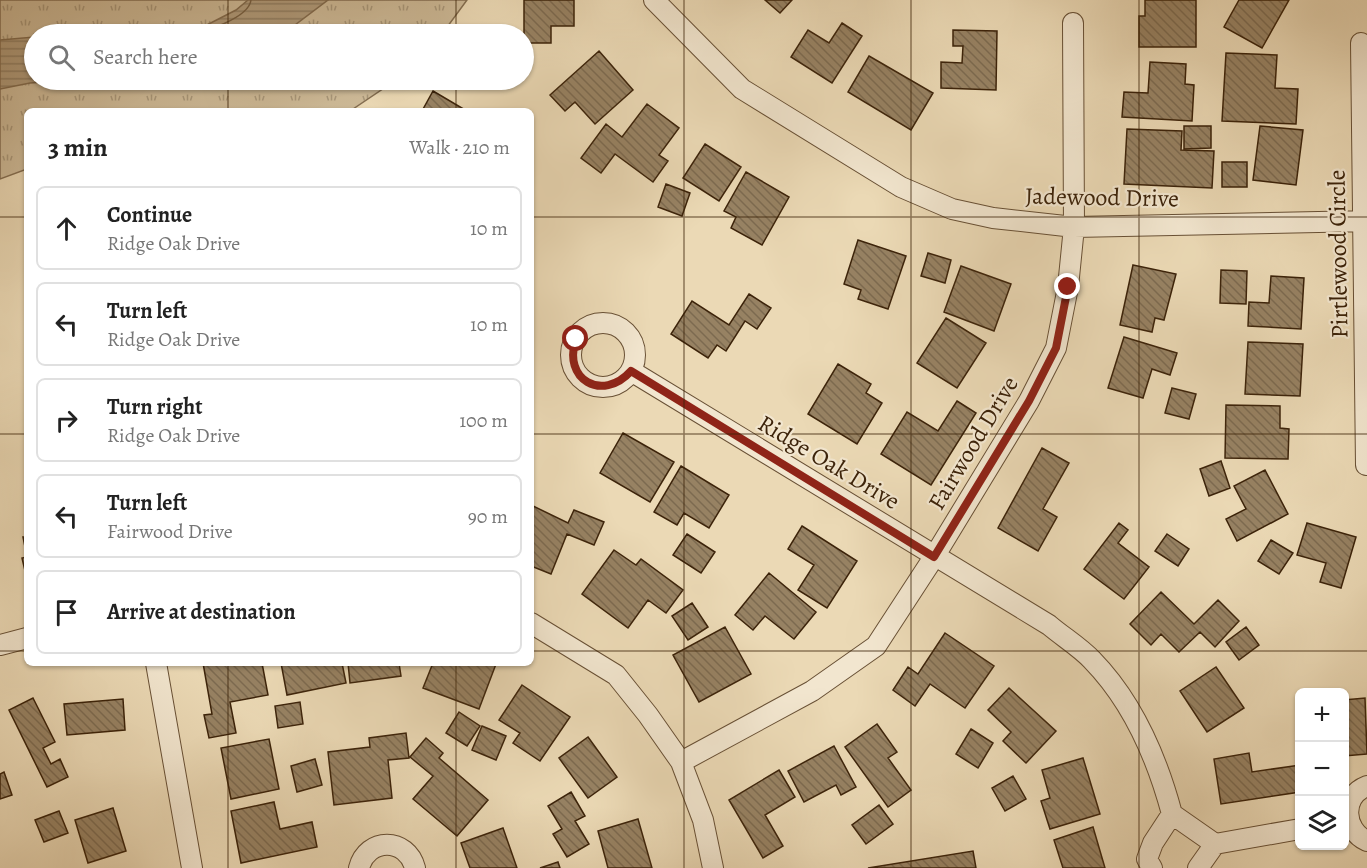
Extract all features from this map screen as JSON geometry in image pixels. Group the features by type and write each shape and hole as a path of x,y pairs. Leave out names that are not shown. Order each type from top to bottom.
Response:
{"street":[{"name":"Jadewood Drive","path":"654,0 742,89 901,188 962,211 993,218 1074,227 1365,221"},
{"name":"Fairwood Drive","path":"681,762 812,691 876,646 934,557 1029,401 1056,348 1068,287 1074,227 1073,23"},
{"name":"Pirtlewood Circle","path":"1361,43 1365,221 1366,465"},
{"name":"Ridge Oak Drive","path":"631,371 1049,625 1092,660 1134,714 1161,775 1172,814"},
{"path":"534,625 616,675 681,762 703,819 713,868"},
{"path":"0,645 24,640"},
{"path":"157,666 192,868"},
{"path":"1349,805 1353,796 1367,786"},
{"path":"1152,868 1147,859 1153,843 1172,814 1215,843 1295,830"},
{"path":"1349,824 1352,830 1367,841"},
{"path":"1198,868 1215,843"},
{"path":"358,868 363,856 371,848 381,844 393,844 403,848 411,856 415,868"}],"green space":[{"path":"0,0 467,0 449,24 24,24 24,90 381,90 354,108 24,108 24,170 0,179"}],"water":[{"path":"248,0 328,0 296,24 209,24 236,10"},
{"path":"24,38 24,84 0,89 0,40"}],"building":[{"path":"524,0 574,0 574,26 551,26 551,43 534,43 534,24 524,24"},
{"path":"765,0 792,0 780,13"},
{"path":"1145,0 1196,0 1196,47 1139,47 1139,16 1145,16"},
{"path":"1239,0 1289,0 1262,48 1224,27"},
{"path":"842,23 862,36 832,83 791,57 808,30 829,43"},
{"path":"953,30 997,31 996,90 941,88 941,62 962,63 963,46 953,46"},
{"path":"599,51 633,90 595,124 575,102 565,111 550,95"},
{"path":"1226,53 1277,55 1275,88 1298,89 1296,124 1222,121"},
{"path":"869,56 933,93 911,130 848,92"},
{"path":"1150,62 1186,64 1185,84 1194,85 1192,121 1122,117 1124,92 1148,93"},
{"path":"433,91 462,108 424,108"},
{"path":"647,104 679,128 659,155 668,161 653,182 615,154 601,173 581,158 606,124 622,137"},
{"path":"1184,126 1211,126 1211,148 1184,149"},
{"path":"1260,126 1303,130 1296,185 1253,180"},
{"path":"1127,129 1182,131 1181,150 1214,151 1212,188 1124,184"},
{"path":"705,144 741,167 719,201 683,178"},
{"path":"1222,162 1247,162 1247,187 1222,187"},
{"path":"746,172 789,197 762,245 731,228 736,217 724,211"},
{"path":"666,184 690,193 682,216 658,207"},
{"path":"858,240 906,256 888,309 858,299 861,290 844,284"},
{"path":"928,253 951,260 945,283 921,276"},
{"path":"1133,265 1176,274 1164,320 1155,318 1152,332 1120,325"},
{"path":"961,266 1011,284 994,331 944,312"},
{"path":"1221,270 1247,271 1246,304 1220,303"},
{"path":"1271,276 1304,278 1301,329 1248,326 1249,302 1269,303"},
{"path":"749,294 771,308 757,329 745,321 726,351 717,345 708,358 671,334 692,301 729,325"},
{"path":"946,318 986,343 957,388 917,363"},
{"path":"1124,337 1177,353 1170,375 1152,369 1143,398 1108,388"},
{"path":"1248,342 1303,344 1300,396 1245,394"},
{"path":"838,364 871,384 866,393 882,403 857,444 808,414"},
{"path":"1172,388 1196,394 1189,419 1165,413"},
{"path":"957,401 976,413 931,485 881,454 907,412 938,431"},
{"path":"1226,405 1280,406 1280,428 1289,429 1288,459 1225,458"},
{"path":"623,433 674,462 650,502 600,473"},
{"path":"1042,448 1069,463 1043,509 1057,517 1038,551 998,528"},
{"path":"1221,461 1230,488 1209,496 1200,469"},
{"path":"681,466 729,495 709,528 684,513 677,525 654,512"},
{"path":"1265,470 1288,514 1237,541 1226,519 1246,509 1234,486"},
{"path":"534,506 568,523 574,510 604,522 594,545 567,534 551,574 534,567"},
{"path":"1119,523 1128,530 1118,543 1149,567 1124,599 1084,569"},
{"path":"1307,523 1356,537 1341,588 1320,582 1326,563 1297,555"},
{"path":"802,526 857,561 827,608 798,590 814,565 788,549"},
{"path":"687,534 715,552 701,573 673,555"},
{"path":"1167,534 1189,549 1178,566 1155,551"},
{"path":"1271,540 1293,553 1279,574 1258,561"},
{"path":"614,550 636,565 641,559 683,590 666,613 648,600 628,628 582,594"},
{"path":"769,573 816,612 794,639 765,616 753,630 735,615"},
{"path":"1161,592 1194,624 1218,600 1239,621 1215,647 1200,632 1179,652 1161,634 1151,645 1130,624"},
{"path":"692,603 708,627 688,640 672,616"},
{"path":"725,627 751,674 699,702 673,655"},
{"path":"1246,627 1259,645 1239,660 1226,642"},
{"path":"945,633 994,666 965,708 930,684 915,706 893,690 908,667 918,674"},
{"path":"204,666 263,666 268,695 230,702 236,733 209,738 204,715 212,714"},
{"path":"282,666 343,666 346,683 287,695"},
{"path":"348,666 399,666 401,676 350,683"},
{"path":"432,666 495,666 479,709 423,688"},
{"path":"1216,667 1244,708 1207,732 1180,691"},
{"path":"522,685 570,717 540,761 513,743 520,733 499,720"},
{"path":"1009,688 1056,731 1026,763 1003,741 1011,732 988,710"},
{"path":"33,698 55,742 43,748 51,764 60,759 68,777 47,787 9,710"},
{"path":"1365,698 1367,754 1349,756 1349,700"},
{"path":"123,699 125,730 67,735 64,704"},
{"path":"300,702 303,724 278,728 275,706"},
{"path":"459,712 480,726 467,746 446,733"},
{"path":"877,724 897,752 888,758 911,790 888,807 845,747"},
{"path":"482,726 506,736 496,760 472,750"},
{"path":"971,729 993,743 978,768 956,754"},
{"path":"406,733 409,758 388,760 392,798 334,805 328,752 370,747 369,738"},
{"path":"588,737 617,777 588,798 559,758"},
{"path":"426,738 443,753 439,758 488,800 457,836 413,799 433,776 410,757"},
{"path":"269,739 279,789 231,799 221,748"},
{"path":"834,746 856,787 841,795 836,785 804,802 788,771"},
{"path":"1249,753 1252,772 1295,766 1295,793 1221,804 1214,759"},
{"path":"1083,758 1100,814 1050,829 1041,801 1050,798 1042,770"},
{"path":"315,759 322,785 297,792 291,766"},
{"path":"779,770 795,797 765,815 783,846 763,858 729,800"},
{"path":"4,772 12,795 0,799 0,774"},
{"path":"1013,776 1026,799 1005,811 992,788"},
{"path":"571,792 585,816 575,821 589,844 567,857 553,834 562,829 548,806"},
{"path":"274,802 280,829 312,822 317,847 241,863 231,811"},
{"path":"879,805 893,824 866,844 852,825"},
{"path":"113,808 126,851 88,863 75,820"},
{"path":"59,811 68,833 44,842 35,820"},
{"path":"638,819 652,868 608,868 598,831"},
{"path":"1093,827 1105,868 1063,868 1054,840"},
{"path":"503,828 517,868 470,868 461,843"},
{"path":"973,851 976,868 868,868"},
{"path":"558,862 560,868 540,868"}],"route":[{"path":"576,339 572,350 572,363 578,374 587,382 599,386 611,386 631,371 934,557 1029,401 1056,348 1068,287"}]}
